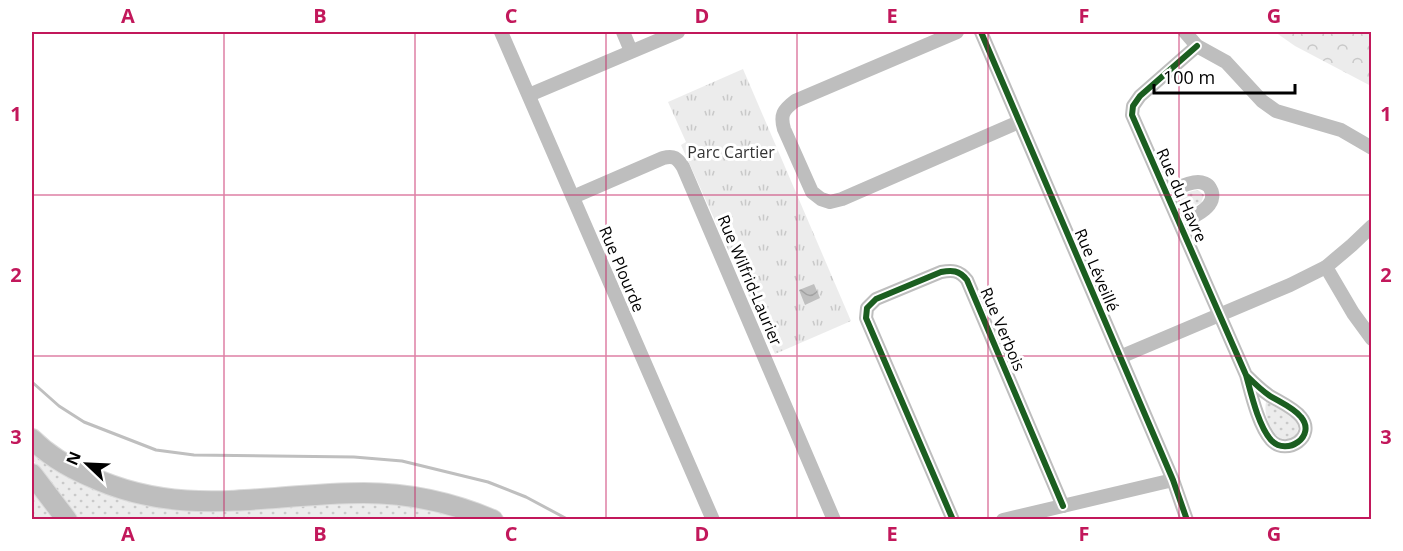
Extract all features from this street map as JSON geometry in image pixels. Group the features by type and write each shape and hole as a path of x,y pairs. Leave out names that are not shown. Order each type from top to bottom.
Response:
{"highway":[{"path":"32,439 56,459 76,471 130,493 156,498 207,502 337,494 387,494 467,509 493,519"},
{"path":"32,474 67,519"}],"street":[{"name":"Rue Plourde","path":"501,32 713,519"},
{"path":"623,32 631,51"},
{"path":"529,96 678,32"},
{"path":"957,32 795,101 786,107 781,119 784,129 812,192 830,202 842,199 1019,122"},
{"name":"Rue Léveillé","path":"981,32 1173,480 1187,519"},
{"path":"1185,32 1197,46 1226,62 1250,89 1276,111 1341,130 1371,148"},
{"name":"Rue du Havre","path":"1197,46 1140,96 1133,106 1132,115 1246,375 1260,418 1271,440 1287,447 1296,445 1302,440 1305,432 1305,423 1300,415 1258,387 1246,375"},
{"name":"Rue Wilfrid-Laurier","path":"573,197 663,158 671,156 677,158 683,167 834,519"},
{"path":"1166,193 1198,182 1210,188 1213,196 1210,204 1203,212 1180,223"},
{"path":"1120,357 1290,285 1326,267 1371,226"},
{"path":"1326,267 1371,339"},
{"name":"Rue Verbois","path":"953,519 866,318 867,308 876,299 950,270 957,271 967,280 1064,506"},
{"path":"1002,519 1173,480"}],"green space":[{"path":"1275,32 1371,32 1371,86 1295,46"},
{"name":"Parc Cartier","path":"743,69 851,321 775,354 681,145 686,142 668,102"},
{"path":"1198,190 1204,195 1201,203 1187,208 1180,205 1186,194"},
{"path":"1266,402 1290,414 1299,425 1296,437 1284,441 1276,434 1267,419"},
{"path":"32,446 104,492 390,501 475,519 254,520 247,515 205,520 78,519 32,459"},
{"path":"32,488 55,519 32,519"},
{"path":"247,515 254,519 205,519 212,516"}],"water":[{"path":"814,284 820,298 805,305 799,290"}],"waterway":[{"path":"32,382 59,406 84,422 156,450 194,455 354,457 402,461 488,482 526,497 569,520"}],"cycle path":[{"path":"981,32 1173,480 1187,520"},
{"path":"1197,46 1140,96 1133,106 1132,115 1246,375 1255,409 1266,434 1278,445 1292,445 1298,442 1305,431 1305,424 1301,417 1291,408 1270,396 1246,375"},
{"path":"953,520 866,318 867,308 876,299 945,271 958,273 967,280 1063,506"}]}
